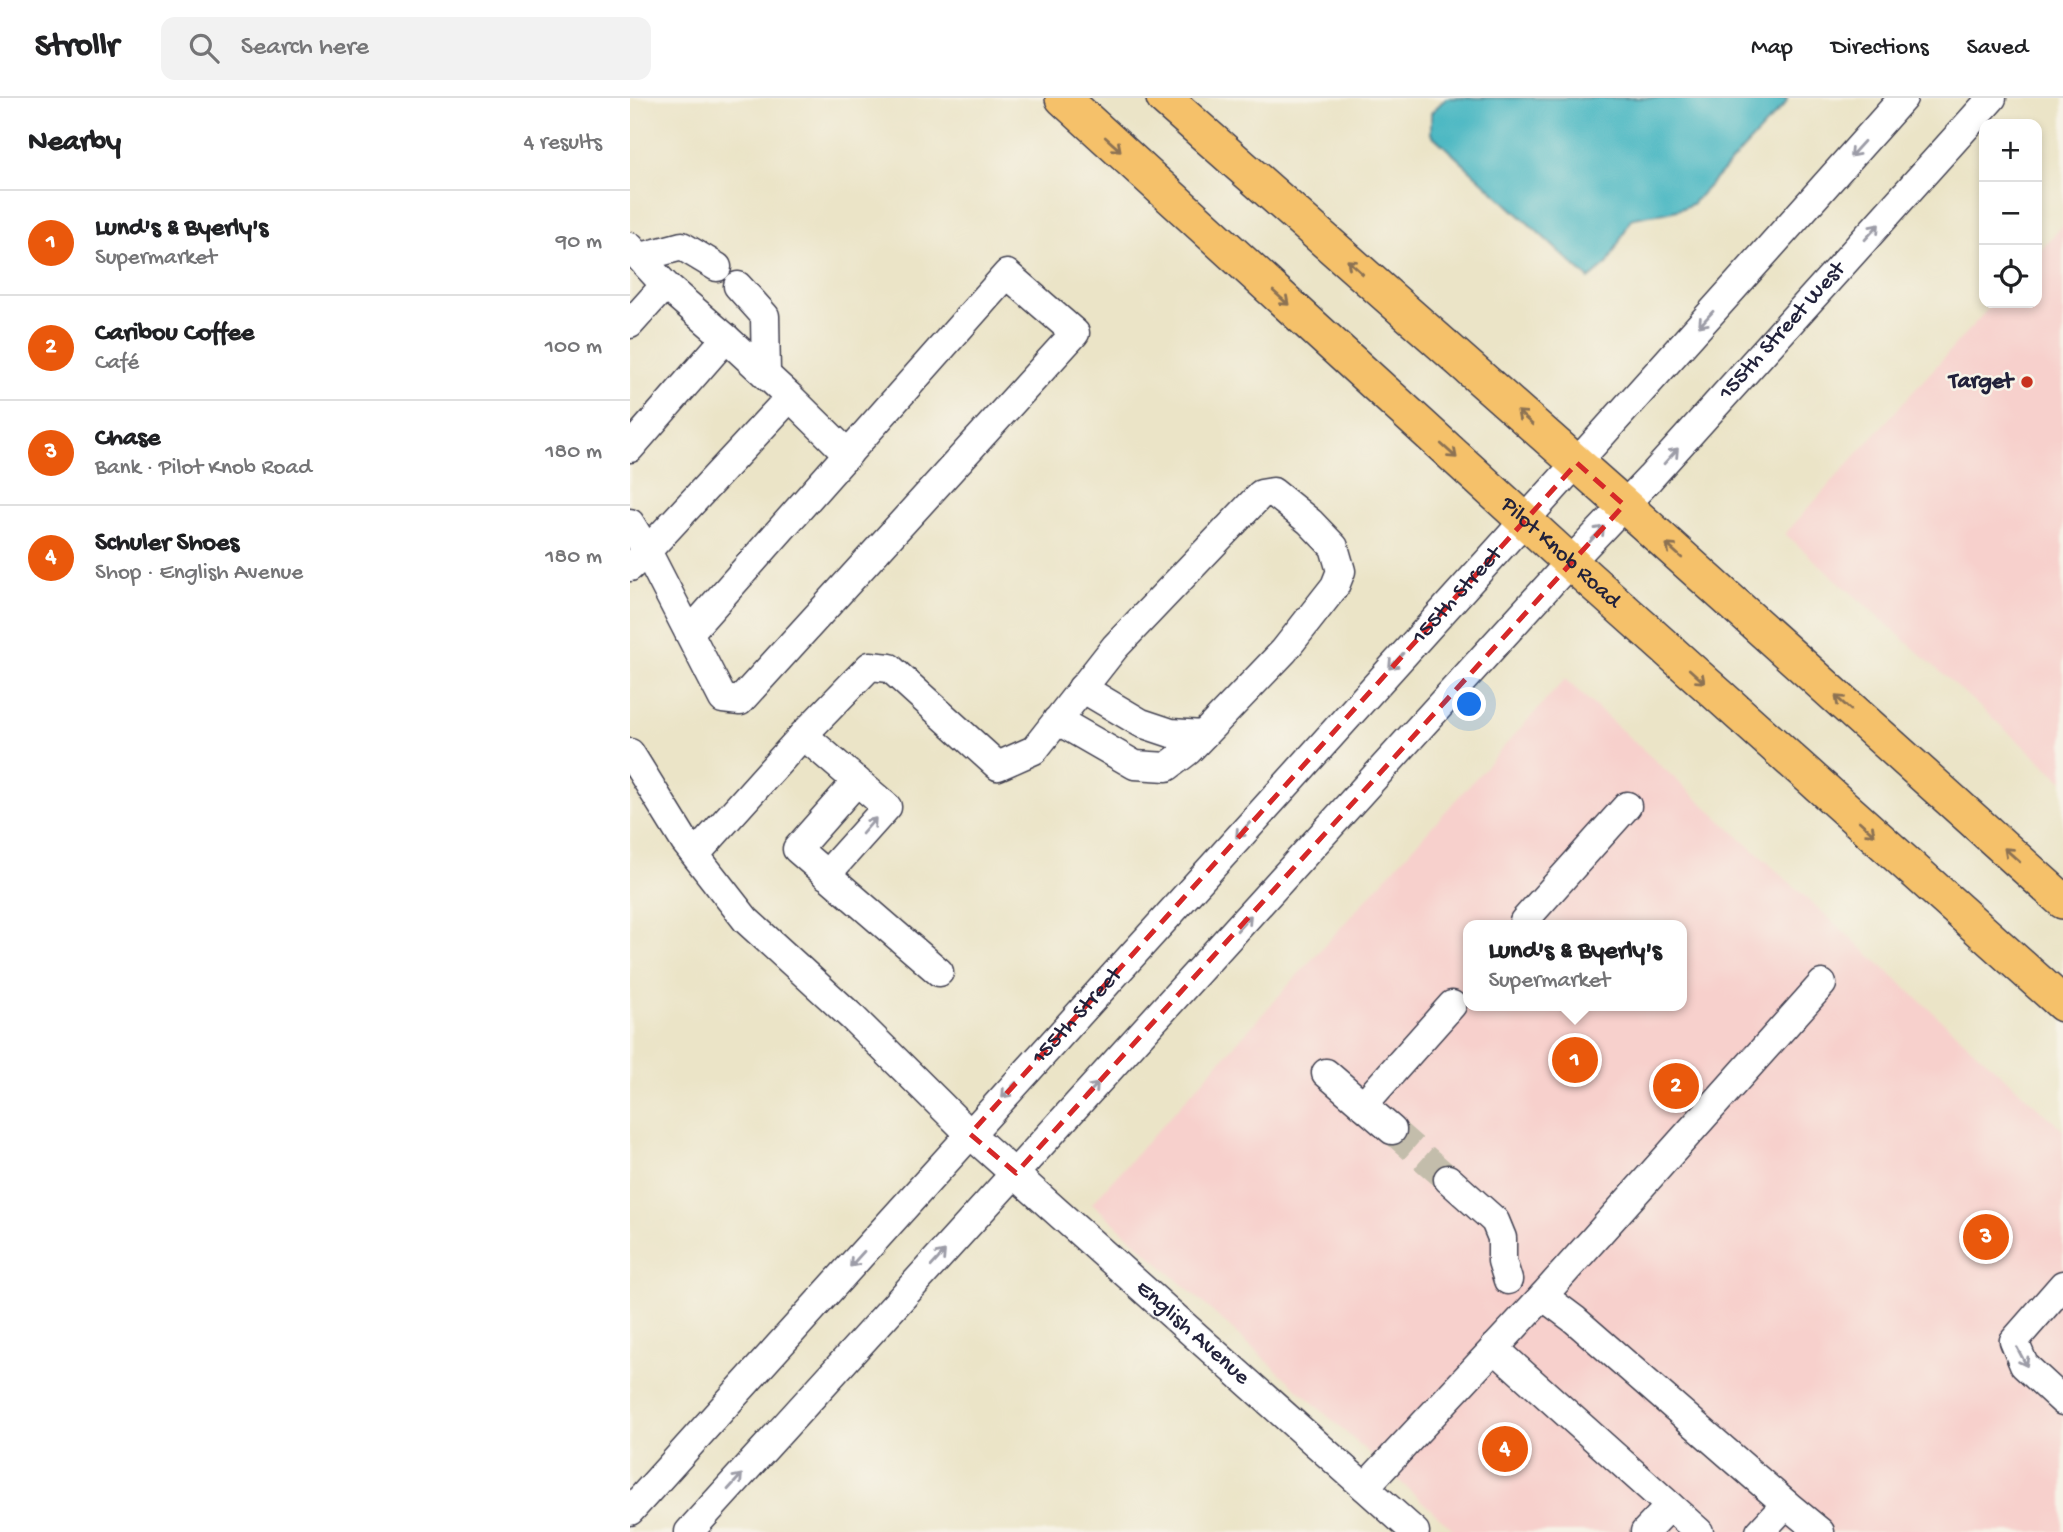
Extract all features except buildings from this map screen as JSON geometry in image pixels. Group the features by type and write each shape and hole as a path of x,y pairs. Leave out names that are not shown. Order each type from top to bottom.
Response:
{"main road":[{"name":"Pilot Knob Road","path":"1063,98 1570,562 2063,1004"},
{"path":"1164,98 1577,463 2063,901"}],"street":[{"path":"1524,520 1903,98"},
{"name":"155th Street West","path":"1570,562 1992,98"},
{"path":"635,252 682,246 717,267"},
{"path":"635,252 665,285 790,397 848,454"},
{"path":"630,523 639,559 689,633 723,699 740,701 1075,333 1007,274 689,633"},
{"path":"630,324 665,285"},
{"path":"738,286 765,316 766,375"},
{"path":"630,447 726,338"},
{"path":"639,559 790,397"},
{"path":"696,854 803,735 870,666 890,668 998,766 1034,750 1057,720 1082,688 1115,647 1261,494 1273,492 1310,522 1334,547 1340,572 1335,586 1283,651 1188,751 1167,767 1135,765 1057,720"},
{"name":"155th Street","path":"630,1511 1524,520"},
{"path":"689,1532 1570,562"},
{"path":"1082,688 1140,723 1171,733 1203,735"},
{"path":"803,735 887,807 826,875"},
{"name":"English Avenue","path":"630,753 685,842 746,920 853,1018 970,1134 1415,1532"},
{"path":"857,782 797,849 939,972"},
{"path":"1525,920 1626,806"},
{"path":"1365,1488 1543,1296 1822,984"},
{"path":"1363,1105 1452,1005"},
{"path":"1326,1073 1392,1130"},
{"path":"1448,1179 1495,1221 1502,1238 1502,1261 1508,1280"},
{"path":"2063,1285 2014,1341 2024,1365 2063,1401"},
{"path":"1543,1296 1575,1320 1820,1532"},
{"path":"1494,1348 1699,1532"},
{"path":"1760,1532 1786,1504"},
{"path":"1645,1532 1670,1506"}],"highlighted area":[{"path":"1577,463 1624,505 1016,1173 970,1134"}],"shaded area":[{"path":"2063,225 2063,781 1785,534 1988,308 2042,308 2042,248"},
{"path":"1565,679 2063,1130 2063,1532 1456,1532 1092,1203"}],"water":[{"path":"1446,98 1787,98 1786,103 1692,204 1669,212 1631,219 1608,263 1589,279 1431,134 1431,113"}],"tunnel":[{"path":"1392,1130 1448,1179"}],"place":[{"name":"Target","path":"2027,382"},
{"name":"Lund's & Byerly's","path":"1575,1060"},
{"name":"Caribou Coffee","path":"1676,1086"},
{"name":"Chase","path":"1986,1237"},
{"name":"Schuler Shoes","path":"1505,1449"}]}
